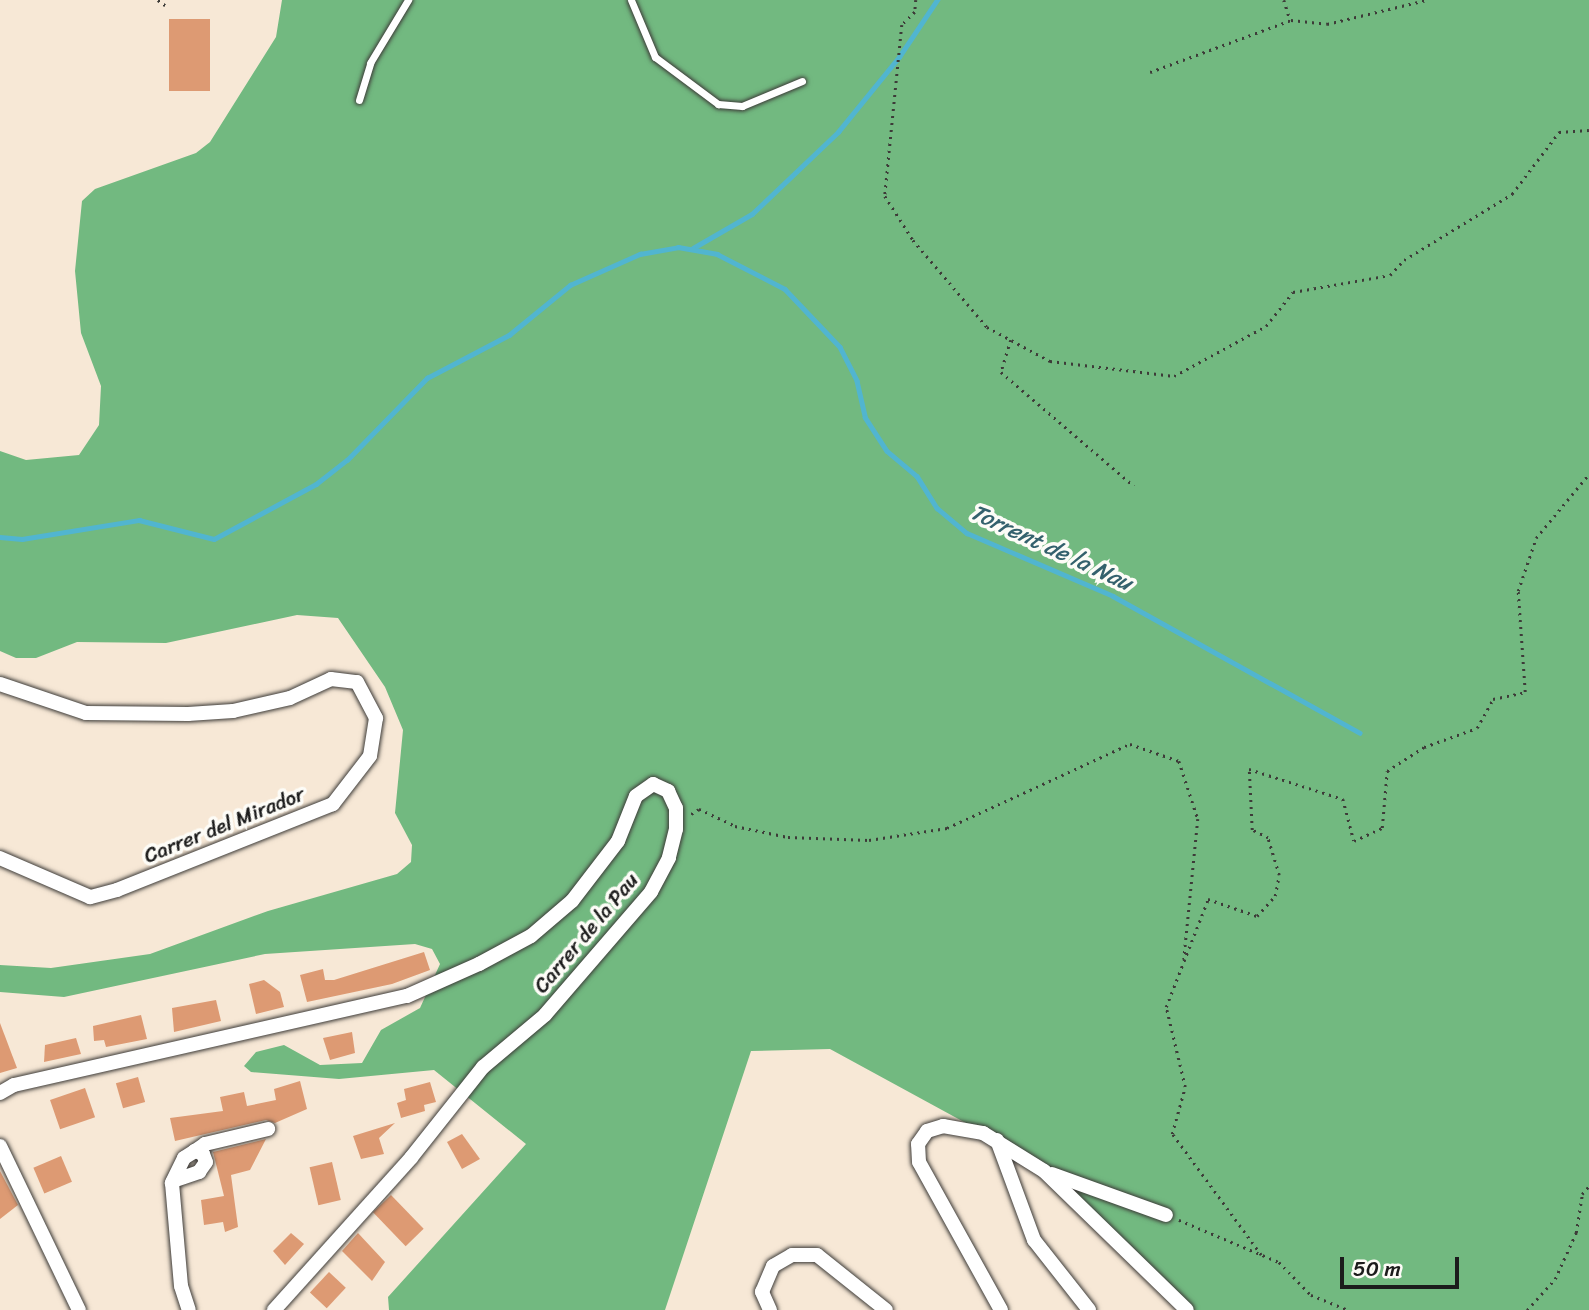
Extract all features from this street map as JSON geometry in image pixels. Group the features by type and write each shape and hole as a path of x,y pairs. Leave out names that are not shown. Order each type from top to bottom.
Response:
{"street":[{"name":"Carrer del Mirador","path":"0,684 86,713 188,714 233,711 290,698 331,678 357,682 376,718 370,756 333,804 90,897 0,859"},
{"name":"Carrer de la Pau","path":"0,1093 14,1086 410,995 531,936 572,901 618,841 636,796 653,784 668,791 676,808 676,822 669,858 651,892 545,1015 483,1067 411,1158 274,1310"},
{"path":"1002,1310 919,1162 918,1144 927,1131 943,1126 983,1133 1044,1171 1187,1310"},
{"path":"189,1310 181,1286 173,1181 184,1158 205,1144 268,1129"},
{"path":"997,1140 1034,1240 1089,1310"},
{"path":"0,1146 79,1310"},
{"path":"1044,1171 1166,1215"},
{"path":"770,1310 762,1292 773,1266 792,1255 817,1255 886,1310"}],"lane":[{"path":"359,100 370,63 408,0"},
{"path":"631,0 655,57 718,104 742,106 802,81"}],"path":[{"path":"158,0 165,5"},
{"path":"916,0 915,12 902,24 886,196 913,240 987,327 1050,361 1174,376 1266,326 1293,292 1390,275 1404,260 1512,194 1559,132 1589,130"},
{"path":"1284,0 1291,20"},
{"path":"1150,72 1291,20 1327,23 1426,0"},
{"path":"1012,340 1001,372 1133,486"},
{"path":"1261,1255 1172,1134 1185,1087 1166,1007 1208,899 1257,916 1275,896 1279,875 1268,838 1252,830 1249,769 1343,799 1354,841 1382,828 1387,771 1424,747 1477,728 1493,699 1525,692 1518,591 1536,538 1589,474"},
{"path":"676,822 699,809 735,826 788,837 869,840 947,828 1130,744 1179,761 1198,819 1183,963"},
{"path":"1527,1310 1555,1279 1577,1233 1581,1194 1589,1186"},
{"path":"1166,1215 1279,1262 1311,1295 1348,1310"}],"green space":[{"path":"282,0 1589,0 1589,1310 1187,1310 1117,1238 997,1140 830,1049 751,1051 665,1310 389,1310 388,1297 526,1144 434,1070 339,1079 251,1072 244,1066 256,1052 284,1045 320,1065 362,1063 381,1030 420,1008 440,964 432,949 415,944 265,954 64,997 0,992 0,965 51,968 150,954 268,911 397,874 411,862 412,845 395,813 403,730 385,687 338,618 297,615 166,643 77,642 36,658 16,658 0,651 0,451 26,460 79,455 99,425 101,386 81,333 75,271 82,201 95,189 196,153 210,142 276,37"}],"building":[{"path":"169,19 210,19 210,91 169,91"},
{"path":"424,952 430,970 392,984 307,1002 300,975 323,969 325,980 334,980"},
{"path":"264,980 280,992 284,1007 256,1014 249,984"},
{"path":"216,1000 221,1021 174,1032 172,1008"},
{"path":"141,1015 147,1039 106,1047 104,1040 94,1041 93,1026"},
{"path":"0,1023 17,1068 0,1073"},
{"path":"352,1032 355,1053 330,1060 323,1038"},
{"path":"76,1038 81,1054 44,1062 45,1045"},
{"path":"138,1077 145,1102 123,1108 116,1083"},
{"path":"300,1081 307,1109 275,1123 266,1120 175,1141 170,1118 223,1111 220,1097 244,1092 247,1106 276,1100 274,1089"},
{"path":"430,1082 436,1102 424,1105 425,1111 401,1118 397,1103 406,1100 404,1089"},
{"path":"85,1088 95,1117 60,1129 50,1100"},
{"path":"395,1123 379,1138 384,1154 361,1159 353,1136"},
{"path":"462,1134 480,1159 462,1169 447,1142"},
{"path":"266,1139 250,1170 231,1175 238,1227 225,1232 223,1222 204,1225 201,1200 224,1196 213,1152"},
{"path":"61,1156 72,1182 44,1193 33,1168"},
{"path":"332,1162 341,1200 318,1205 310,1167"},
{"path":"0,1171 18,1205 0,1219"},
{"path":"391,1195 424,1229 406,1246 373,1212"},
{"path":"291,1233 304,1244 285,1265 273,1251"},
{"path":"358,1233 385,1262 372,1281 342,1251"},
{"path":"329,1272 346,1288 327,1308 310,1292"}],"waterway":[{"path":"693,248 752,214 838,132 899,57 937,0"},
{"name":"Torrent de la Nau","path":"0,537 22,539 139,520 214,539 316,484 347,460 427,378 509,335 570,285 640,254 678,247 717,254 785,289 840,347 857,381 865,417 887,451 917,476 937,508 967,533 1113,596 1360,733"}]}
